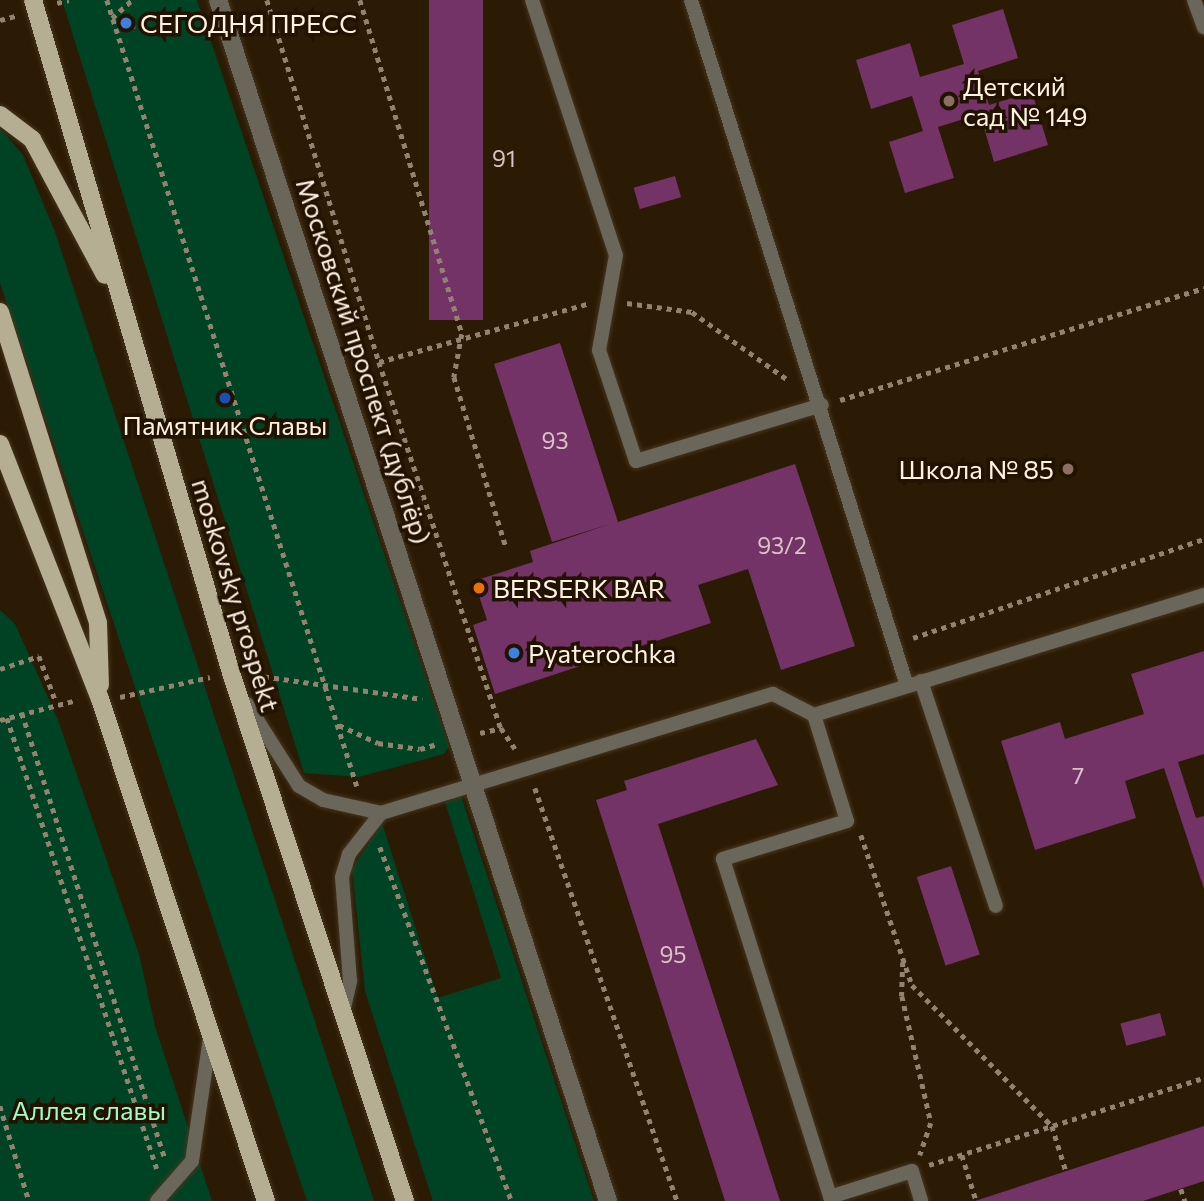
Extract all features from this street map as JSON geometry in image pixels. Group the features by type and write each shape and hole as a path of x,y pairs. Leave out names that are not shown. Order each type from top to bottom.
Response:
{"main road":[{"name":"moskovsky prospekt","path":"33,0 232,676 405,1201"},
{"path":"0,115 32,139 122,306"},
{"path":"0,312 98,622 100,699"},
{"path":"0,444 100,699 266,1201"}],"street":[{"name":"Московский проспект (дублёр)","path":"218,0 460,738 608,1201"}],"lane":[{"path":"532,0 616,255 599,350 636,461 822,405"},
{"path":"691,0 822,405 894,644 914,684 996,906"},
{"path":"1194,0 1204,27"},
{"path":"232,676 280,764 299,786 372,815 529,770 773,694 814,715 1204,595"},
{"path":"814,715 847,821 723,859 830,1197 912,1171 921,1201"},
{"path":"342,1016 350,981 342,877 372,815"},
{"path":"157,1201 171,1191 192,1161 210,1035"}],"path":[{"path":"107,0 338,725 512,1201"},
{"path":"112,18 132,0"},
{"path":"267,0 501,728 529,770 677,1201"},
{"path":"360,0 462,334 454,377 506,547"},
{"path":"822,405 1204,288"},
{"path":"894,644 1204,539"},
{"path":"0,669 39,656 56,702"},
{"path":"0,720 22,713 171,1191"},
{"path":"7,718 153,1163 171,1191"},
{"path":"338,725 378,743 420,749 501,728"},
{"path":"847,821 868,842 912,985 1052,1126 1066,1171"},
{"path":"903,957 902,996 931,1123 912,1171"},
{"path":"912,1171 1204,1078"},
{"path":"0,1106 29,1201"},
{"path":"962,1155 976,1200"},
{"path":"1181,1189 1185,1201"}],"green space":[{"path":"62,0 197,0 449,746 444,754 359,777 304,773"},
{"path":"0,128 23,155 55,232 374,1201 307,1201 0,283"},
{"name":"Аллея славы","path":"0,610 15,624 58,720 139,954 155,1026 212,1201 0,1201"},
{"path":"461,796 594,1201 433,1201 365,991 352,869 382,823 438,998 501,978 445,802"}],"building":[{"path":"429,0 483,0 483,320 429,320"},
{"path":"1003,9 1018,58 978,71 989,105 1032,92 1048,145 994,162 980,114 938,127 954,178 905,193 889,142 923,131 912,96 871,109 856,60 910,43 920,77 964,64 952,25"},
{"path":"132,15 136,28 123,32 119,19"},
{"path":"675,176 681,197 640,209 634,188"},
{"path":"560,343 618,522 795,464 855,646 781,670 748,569 698,585 711,623 495,694 473,625 487,620 474,581 533,562 530,551 610,524 552,542 494,364"},
{"path":"1204,651 1204,754 1178,762 1196,818 1204,816 1204,889 1164,768 1125,781 1136,818 1035,850 1001,741 1060,722 1065,739 1144,714 1131,674"},
{"path":"756,739 778,785 658,824 780,1201 725,1201 596,800 627,790 624,781"},
{"path":"951,866 980,954 946,966 917,877"},
{"path":"1160,1013 1166,1035 1126,1046 1120,1024"},
{"path":"1204,1126 1204,1181 1143,1201 975,1201"}],"place":[{"name":"СЕГОДНЯ ПРЕСС","path":"126,23"},
{"name":"Детский сад № 149","path":"949,101"},
{"name":"Памятник Славы","path":"225,398"},
{"name":"Школа № 85","path":"1068,469"},
{"name":"BERSERK BAR","path":"479,588"},
{"name":"Pyaterochka","path":"514,653"}]}
